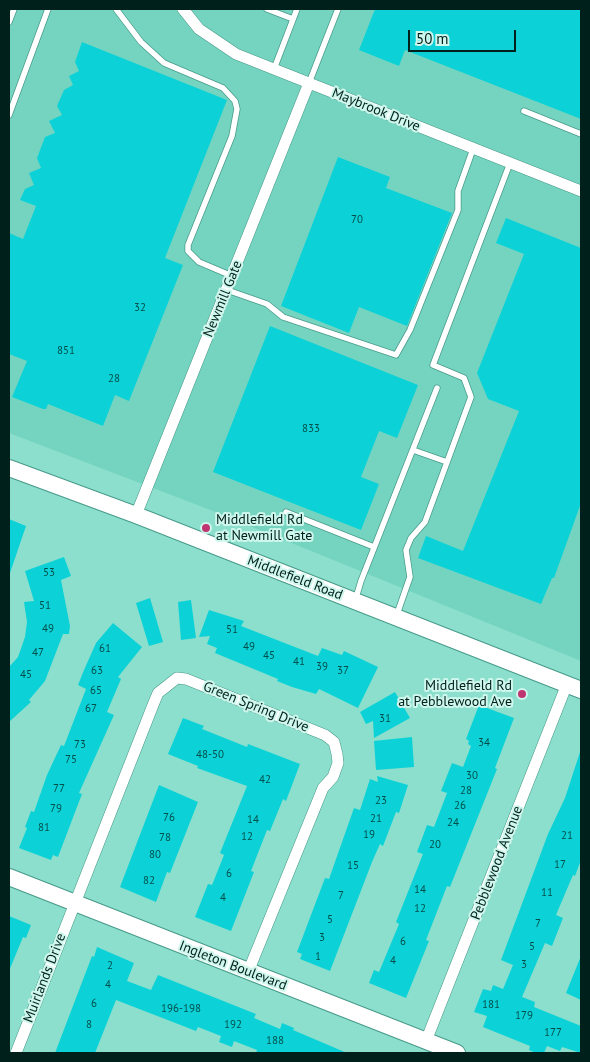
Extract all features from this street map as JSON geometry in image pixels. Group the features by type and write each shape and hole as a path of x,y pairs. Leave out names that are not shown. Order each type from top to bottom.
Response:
{"main road":[{"name":"Middlefield Road","path":"9,468 574,687"},
{"name":"Ingleton Boulevard","path":"9,877 457,1053"}],"street":[{"name":"Maybrook Drive","path":"183,9 199,29 236,54 581,191"},
{"name":"Newmill Gate","path":"136,516 309,83"},
{"name":"Green Spring Drive","path":"74,903 158,693 177,678 193,681 325,735 334,742 338,754 338,764 333,777 323,788 248,972"},
{"name":"Pebblewood Avenue","path":"426,1041 574,687"},
{"name":"Muirlands Drive","path":"16,1053 74,903"}],"lane":[{"path":"9,22 14,9"},
{"path":"9,115 48,9"},
{"path":"116,9 142,42 164,62 223,88 235,101 237,109 232,136 188,245 188,251 199,262 233,276"},
{"path":"267,9 293,18"},
{"path":"274,69 297,9"},
{"path":"309,83 338,9"},
{"path":"524,111 581,134"},
{"path":"227,290 267,304 283,317 396,355 410,330 458,210 458,191 473,149"},
{"path":"396,618 410,577 406,550 411,538 425,522 470,397 464,378 433,364 510,163"},
{"path":"355,601 436,388"},
{"path":"413,450 447,462"},
{"path":"286,512 374,547"}],"shaded area":[{"path":"9,9 581,9 581,661 213,511 9,433"}],"building":[{"path":"375,9 581,9 581,119 405,50 399,66 359,50"},
{"path":"82,42 227,100 165,258 183,265 129,401 115,395 103,426 48,404 46,409 43,409 12,397 27,361 9,354 9,233 23,239 36,206 20,200 25,189 34,185 29,173 41,168 37,158 45,137 55,133 49,121 62,115 57,106 64,90 73,85 69,76 79,71 75,62"},
{"path":"338,157 390,177 386,188 452,213 407,326 359,307 349,333 281,306"},
{"path":"506,218 581,248 581,503 554,578 552,578 541,604 418,558 426,536 463,551 519,411 488,399 477,373 524,254 496,243"},
{"path":"270,326 418,385 397,438 379,431 361,477 379,484 361,530 213,472"},
{"path":"9,519 26,526 10,573 9,573"},
{"path":"64,557 71,576 61,580 70,626 69,634 63,634 45,681 29,700 31,702 9,722 9,667 18,657 25,637 27,622 24,602 34,601 25,571"},
{"path":"150,598 163,642 149,646 136,603"},
{"path":"191,600 196,638 181,640 178,602"},
{"path":"209,610 244,621 241,626 318,656 322,648 342,655 344,651 378,667 358,708 319,689 316,694 292,687 277,681 278,679 215,653 217,648 207,644 210,636 199,637"},
{"path":"113,623 142,647 118,677 121,679 107,712 114,715 79,793 82,794 58,857 53,855 51,860 19,848 31,811 34,812 47,775 61,745 64,746 86,689 78,685 84,670 96,643"},
{"path":"395,692 410,718 374,738 373,721 366,724 360,712"},
{"path":"479,705 514,718 495,768 497,769 450,887 447,886 426,940 429,941 406,998 369,983 374,970 379,972 399,924 396,922 423,854 417,852 427,825 434,827 447,793 441,791 452,763 463,767 471,746 466,739"},
{"path":"183,718 204,726 202,729 247,747 248,744 300,764 286,801 283,799 270,831 267,830 251,871 254,872 231,931 195,917 208,884 212,885 224,855 220,853 247,786 197,768 198,766 168,754"},
{"path":"412,737 414,767 376,770 374,741"},
{"path":"580,752 581,860 556,915 563,918 552,946 545,943 522,997 535,1002 534,1007 581,1026 581,1053 562,1047 560,1051 547,1046 544,1053 536,1053 529,1050 530,1046 483,1027 487,1016 474,1012 483,989 491,991 493,985 503,989 513,965 501,960 548,834 565,798"},
{"path":"377,776 408,785 399,813 396,812 383,846 380,844 372,862 330,971 300,959 302,954 297,952 325,878 329,879 354,808 360,810 370,779 378,782"},
{"path":"159,785 198,802 170,873 167,872 156,902 120,887"},
{"path":"9,916 31,925 26,938 23,937 9,971"},
{"path":"97,947 134,963 127,981 151,990 158,975 256,1014 254,1018 280,1029 282,1023 294,1028 293,1030 347,1053 256,1053 257,1050 234,1041 232,1047 219,1042 221,1036 198,1027 196,1031 116,1000 95,1053 55,1053"},
{"path":"581,956 581,1000 566,993"}],"place":[{"name":"Middlefield Rd at Newmill Gate","path":"206,528"},
{"name":"Middlefield Rd at Pebblewood Ave","path":"522,694"}]}
